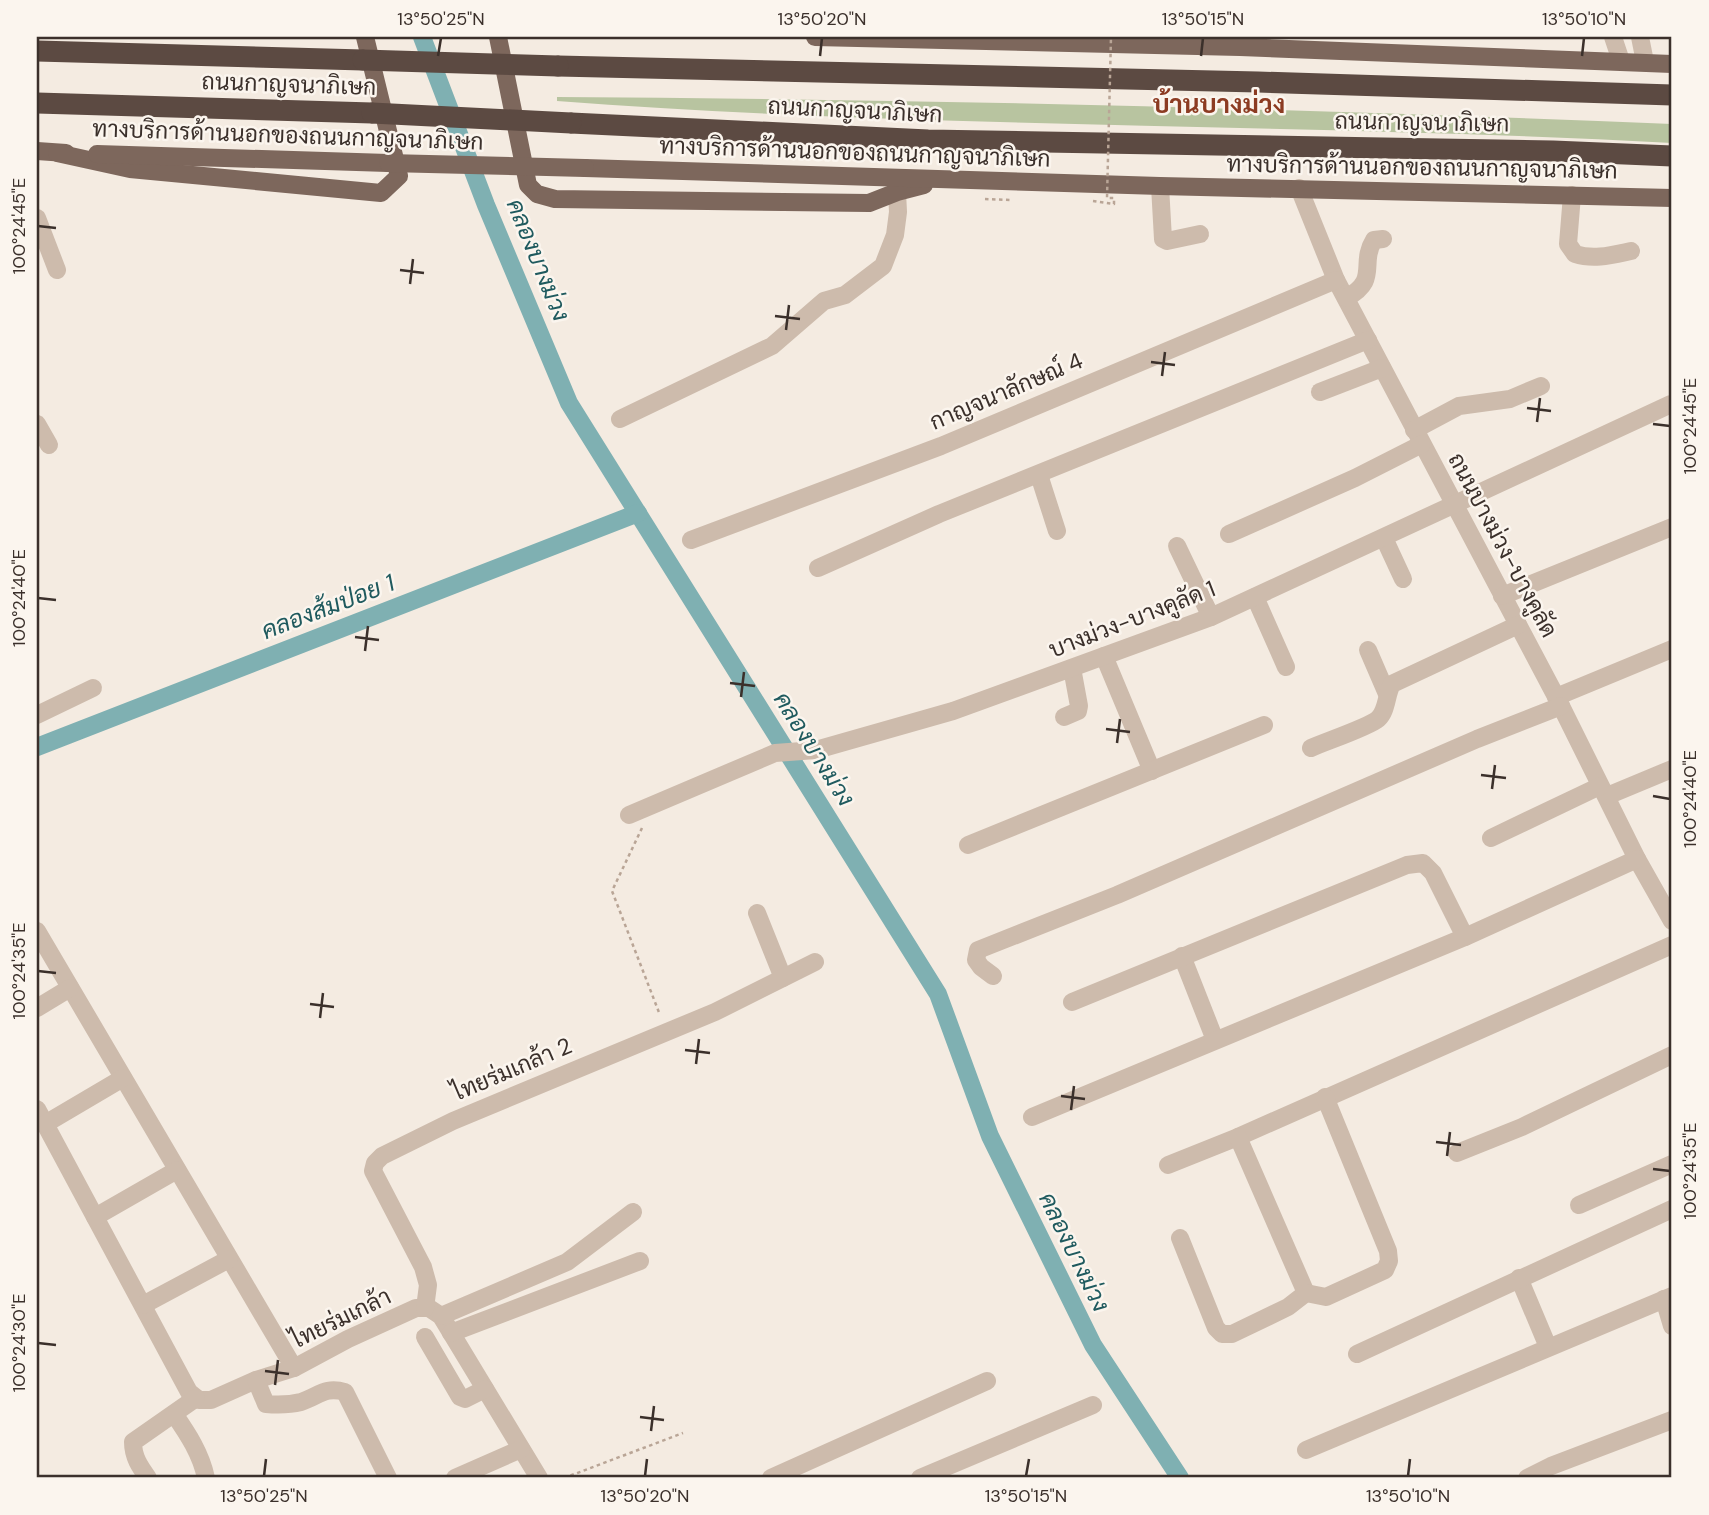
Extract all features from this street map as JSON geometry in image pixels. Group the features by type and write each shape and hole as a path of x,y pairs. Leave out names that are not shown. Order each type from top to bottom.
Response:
{"highway":[{"name":"ถนนกาญจนาภิเษก","path":"37,51 1672,94"},
{"name":"ถนนกาญจนาภิเษก","path":"37,103 372,113 928,140 1539,150 1672,156"}],"main road":[{"path":"57,153 130,169 381,193 399,176 365,37"},
{"path":"498,37 528,185 537,194 555,199 869,204 897,192 944,179"},
{"path":"815,37 1330,43 1672,64"},
{"name":"ทางบริการด้านนอกของถนนกาญจนาภิเษก","path":"37,151 1160,186 1672,198"}],"street":[{"path":"1613,37 1620,61"},
{"path":"1640,37 1645,62"},
{"path":"1160,186 1163,239 1167,241 1200,234"},
{"name":"ถนนบางม่วง-บางคูลัด","path":"1299,188 1336,280 1558,701 1637,859 1672,921"},
{"path":"620,419 772,346 824,301 845,295 883,266 895,235 897,192"},
{"path":"1572,195 1568,244 1575,254 1603,257 1631,251"},
{"path":"37,218 57,270"},
{"path":"1346,298 1359,291 1365,282 1370,247 1374,240 1384,239"},
{"name":"กาญจนาลักษณ์ 4","path":"691,540 941,446 1336,280"},
{"path":"818,568 939,514 1368,340"},
{"path":"1320,392 1382,368"},
{"path":"1229,534 1356,478 1459,406 1510,399 1541,386"},
{"name":"บางม่วง-บางคูลัด 1","path":"629,815 775,753 816,750 953,711 1211,617 1671,404"},
{"path":"37,424 49,445"},
{"path":"1039,475 1057,531"},
{"path":"1502,596 1672,527"},
{"path":"1384,538 1403,579"},
{"path":"1177,546 1211,617"},
{"path":"1255,597 1286,667"},
{"path":"1311,748 1377,720 1385,708 1392,684 1517,625"},
{"path":"993,976 976,960 978,950 1116,895 1477,739 1672,649"},
{"path":"1368,650 1387,694"},
{"path":"1104,656 1152,771"},
{"path":"1064,717 1078,711 1079,706 1072,668"},
{"path":"37,715 93,688"},
{"path":"968,845 1264,725"},
{"path":"1491,838 1603,791 1672,769"},
{"path":"1032,1118 1465,937 1637,859"},
{"path":"1072,1002 1407,865 1423,863 1433,873 1465,937"},
{"path":"757,913 783,978"},
{"path":"37,931 294,1368"},
{"path":"1168,1165 1238,1137 1672,945"},
{"path":"1182,956 1215,1040"},
{"name":"ไทยร่มเกล้า 2","path":"433,1312 422,1267 373,1171 375,1163 382,1156 453,1121 667,1032 816,962"},
{"path":"37,1008 70,988"},
{"path":"1457,1153 1522,1127 1672,1055"},
{"path":"123,1078 41,1116 142,1305 190,1392 196,1398 133,1442 133,1451 148,1478"},
{"path":"1180,1238 1216,1328 1222,1334 1232,1334 1288,1307 1307,1293 1326,1297 1385,1270 1389,1261 1388,1251 1325,1097"},
{"path":"1238,1137 1307,1293"},
{"path":"1579,1205 1672,1164"},
{"path":"95,1217 177,1170"},
{"path":"1357,1354 1672,1209"},
{"name":"ไทยร่มเกล้า","path":"196,1398 211,1400 256,1380 294,1368 348,1339 416,1308 433,1312 567,1262 634,1212"},
{"path":"142,1305 229,1259"},
{"path":"451,1333 640,1261"},
{"path":"1520,1278 1548,1347"},
{"path":"1306,1450 1668,1298 1672,1322"},
{"path":"433,1312 451,1333 539,1478"},
{"path":"425,1337 460,1397 465,1399 485,1389"},
{"path":"256,1380 266,1404 298,1403 332,1388 345,1392 388,1478"},
{"path":"771,1478 987,1381"},
{"path":"920,1478 1093,1405"},
{"path":"174,1414 191,1437 205,1478"},
{"path":"1527,1478 1551,1466 1672,1420"},
{"path":"455,1478 522,1449"}],"path":[{"path":"1093,201 1114,204 1114,198 1107,198 1111,37"},
{"path":"652,806 612,891 667,1032"},
{"path":"564,1478 683,1433"}],"green space":[{"path":"557,97 1115,106 1672,124 1672,143 1393,132 836,117 557,101"}],"waterway":[{"name":"คลองบางม่วง","path":"422,37 486,205 569,403 938,994 990,1136 1093,1345 1180,1478"},
{"name":"คลองส้มป่อย 1","path":"37,747 638,513"}],"district":[{"name":"บ้านบางม่วง","path":"1219,104"}]}
